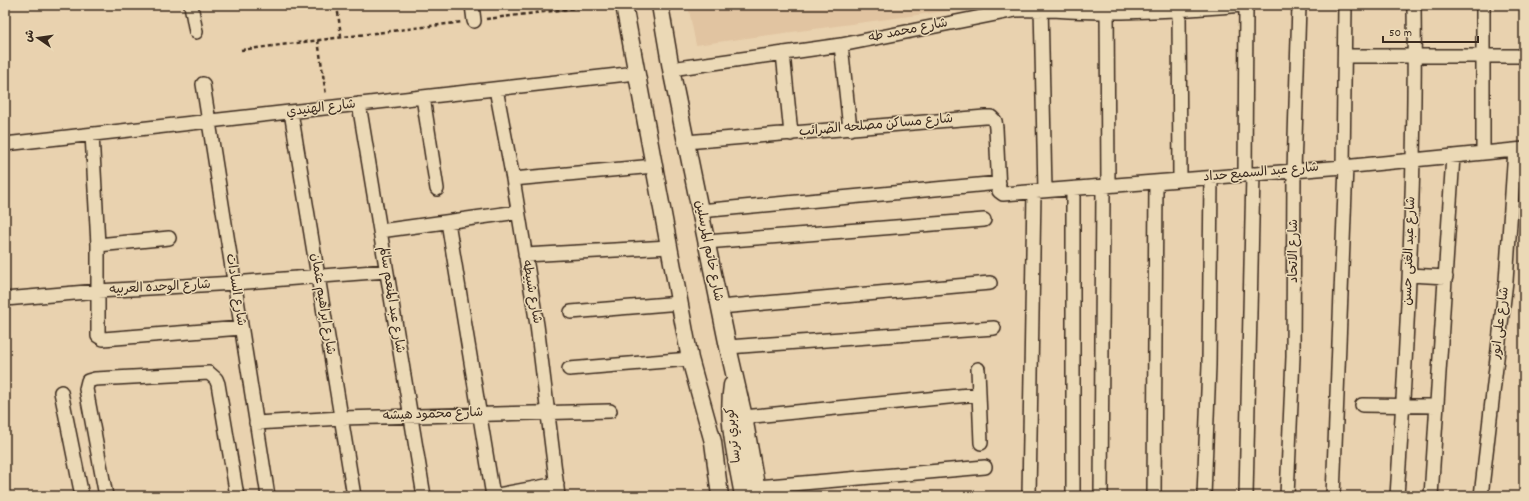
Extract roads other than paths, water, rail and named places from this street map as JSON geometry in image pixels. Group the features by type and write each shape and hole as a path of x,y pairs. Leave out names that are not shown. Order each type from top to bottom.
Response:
{"main road":[{"path":"624,5 690,359 713,442 720,496"},
{"name":"شارع خاتم المرسلين","path":"660,5 671,69 728,347 744,417 758,492"},
{"name":"كوبري ترسا","path":"734,375 730,400 731,425 743,496"},
{"name":"كوبري ترسا","path":"713,442 726,496"}],"street":[{"path":"191,5 196,32"},
{"path":"472,5 474,21"},
{"name":"شارع محمد طه","path":"671,69 841,45 1016,10 1041,7 1182,9 1242,5"},
{"path":"1246,5 1249,174 1246,496"},
{"name":"شارع الاتحاد","path":"1287,496 1293,357 1294,171 1300,5"},
{"path":"1333,496 1345,167 1345,5"},
{"name":"شارع عبد الغنى حسن","path":"1397,496 1410,275 1414,160 1414,5"},
{"path":"1483,5 1483,153"},
{"path":"1029,496 1039,192 1041,7"},
{"path":"1101,496 1106,186 1106,9"},
{"path":"1180,180 1182,9"},
{"path":"841,45 850,129"},
{"path":"783,53 791,134"},
{"path":"1345,56 1524,56"},
{"name":"شارع الهنيدي","path":"5,144 496,90 636,73"},
{"name":"شارع السادات","path":"203,84 268,496"},
{"name":"شارع شبيطه","path":"496,90 513,179 537,325 557,490"},
{"path":"423,97 437,190"},
{"name":"شارع عبد المنعم سالم","path":"359,104 424,496"},
{"name":"شارع ابراهيم عثمان","path":"291,112 354,496"},
{"name":"شارع مساكن مصلحه الضرائب","path":"686,142 991,117 995,121 999,187"},
{"path":"92,134 98,245 98,336 103,339 241,328"},
{"name":"شارع عبد السميع حداد","path":"700,212 999,187 1004,194 1039,192 1345,167 1520,150"},
{"name":"شارع على انور","path":"1481,496 1520,150"},
{"path":"1431,496 1453,156"},
{"path":"513,179 654,166"},
{"path":"1204,496 1209,365 1211,178"},
{"path":"1154,496 1156,182"},
{"path":"1073,189 1073,496"},
{"path":"380,231 518,212"},
{"path":"706,242 984,220"},
{"path":"448,222 492,496 557,490"},
{"path":"98,245 169,238"},
{"path":"525,255 669,248"},
{"name":"شارع الوحده العربيه","path":"5,299 386,271"},
{"path":"1410,275 1446,277"},
{"path":"720,307 990,283"},
{"path":"572,312 680,303"},
{"path":"728,347 994,328"},
{"path":"569,370 690,359"},
{"path":"978,369 981,443"},
{"path":"106,496 86,389 88,381 95,379 209,373 216,379 218,384 237,496"},
{"path":"62,392 82,496"},
{"path":"744,417 979,394"},
{"path":"1362,405 1437,406"},
{"name":"شارع محمود هيشه","path":"256,423 341,418 610,411"},
{"path":"758,492 985,467"}]}
